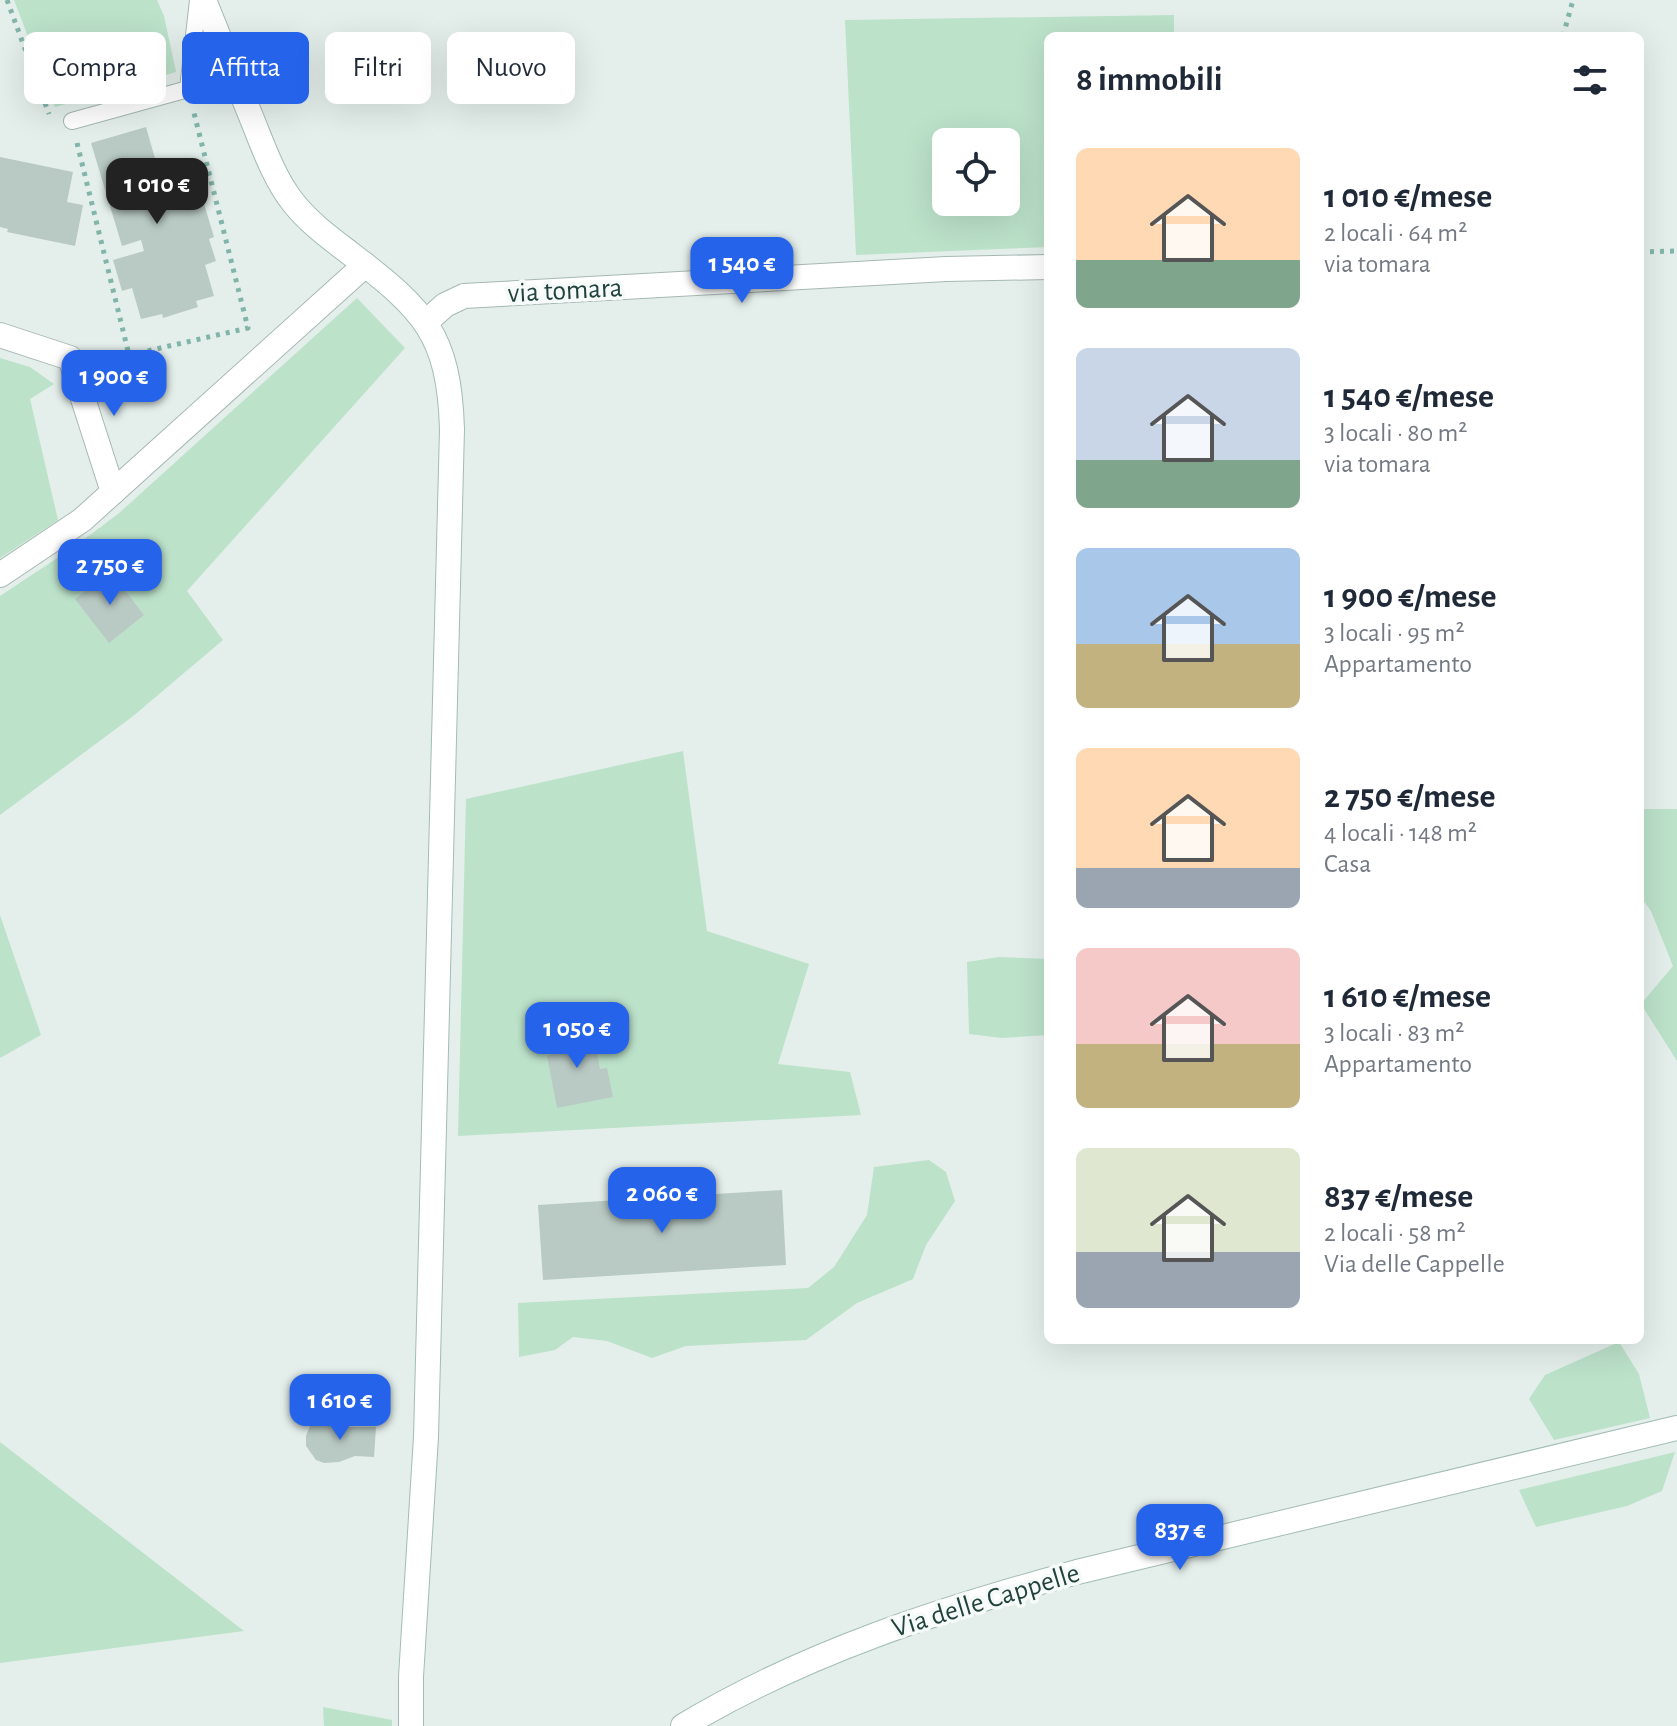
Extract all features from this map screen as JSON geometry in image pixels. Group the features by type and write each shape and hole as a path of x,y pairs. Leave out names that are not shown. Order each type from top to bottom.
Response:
{"street":[{"path":"204,0 281,183 306,217 407,299 426,322 448,373 452,429 426,1437 411,1677 411,1726"},
{"path":"0,575 58,538 113,492 365,265"},
{"name":"via tomara","path":"426,322 445,305 464,296 946,269 1044,267"},
{"path":"0,335 70,358 113,492"},
{"name":"Via delle Cappelle","path":"683,1726 715,1718 825,1655 1005,1592 1677,1428"}],"lane":[{"path":"194,32 198,0"},
{"path":"72,121 182,91"}],"path":[{"path":"7,0 54,126 72,121 129,355"},
{"path":"1564,32 1573,0"},
{"path":"70,358 99,362 248,328 192,104"},
{"path":"1644,252 1677,251"}],"green space":[{"path":"14,0 157,0 164,16 176,72 166,75 166,32 26,32"},
{"path":"1174,15 1174,32 1044,32 1044,247 856,255 845,20"},
{"path":"357,298 405,348 187,591 223,640 132,717 0,815 0,596 118,514"},
{"path":"0,358 30,367 54,384 30,399 58,520 0,558"},
{"path":"683,751 707,931 809,964 778,1064 850,1072 861,1115 458,1136 466,799"},
{"path":"1644,809 1677,809 1677,1061 1644,1009 1644,1000 1673,966 1651,911 1644,901"},
{"path":"0,915 41,1035 0,1058"},
{"path":"999,957 1044,959 1044,1035 1002,1038 969,1034 967,962"},
{"path":"929,1160 946,1172 955,1201 926,1245 913,1279 857,1303 806,1340 686,1346 652,1358 607,1341 573,1337 555,1350 519,1357 518,1303 808,1288 834,1267 867,1215 874,1167"},
{"path":"1620,1344 1639,1374 1650,1418 1554,1440 1529,1399 1545,1375"},
{"path":"0,1442 244,1631 0,1663"},
{"path":"1675,1452 1662,1491 1627,1506 1536,1527 1519,1490"},
{"path":"323,1707 392,1720 392,1726 324,1726"}],"building":[{"path":"146,127 160,176 193,167 214,237 209,239 216,261 205,265 214,296 196,301 198,307 163,318 162,314 141,319 132,288 122,291 113,260 144,251 141,240 122,246 91,143"},
{"path":"0,157 73,172 67,202 83,205 75,246 7,232 8,229 0,227"},
{"path":"111,572 144,615 109,643 75,599"},
{"path":"570,1030 571,1035 593,1031 600,1069 607,1068 613,1097 557,1108 547,1056 552,1054 548,1035"},
{"path":"782,1190 786,1265 543,1280 538,1205"},
{"path":"320,1421 339,1421 350,1427 376,1427 374,1457 355,1456 324,1463 316,1460 306,1446 306,1436 310,1426"}]}
